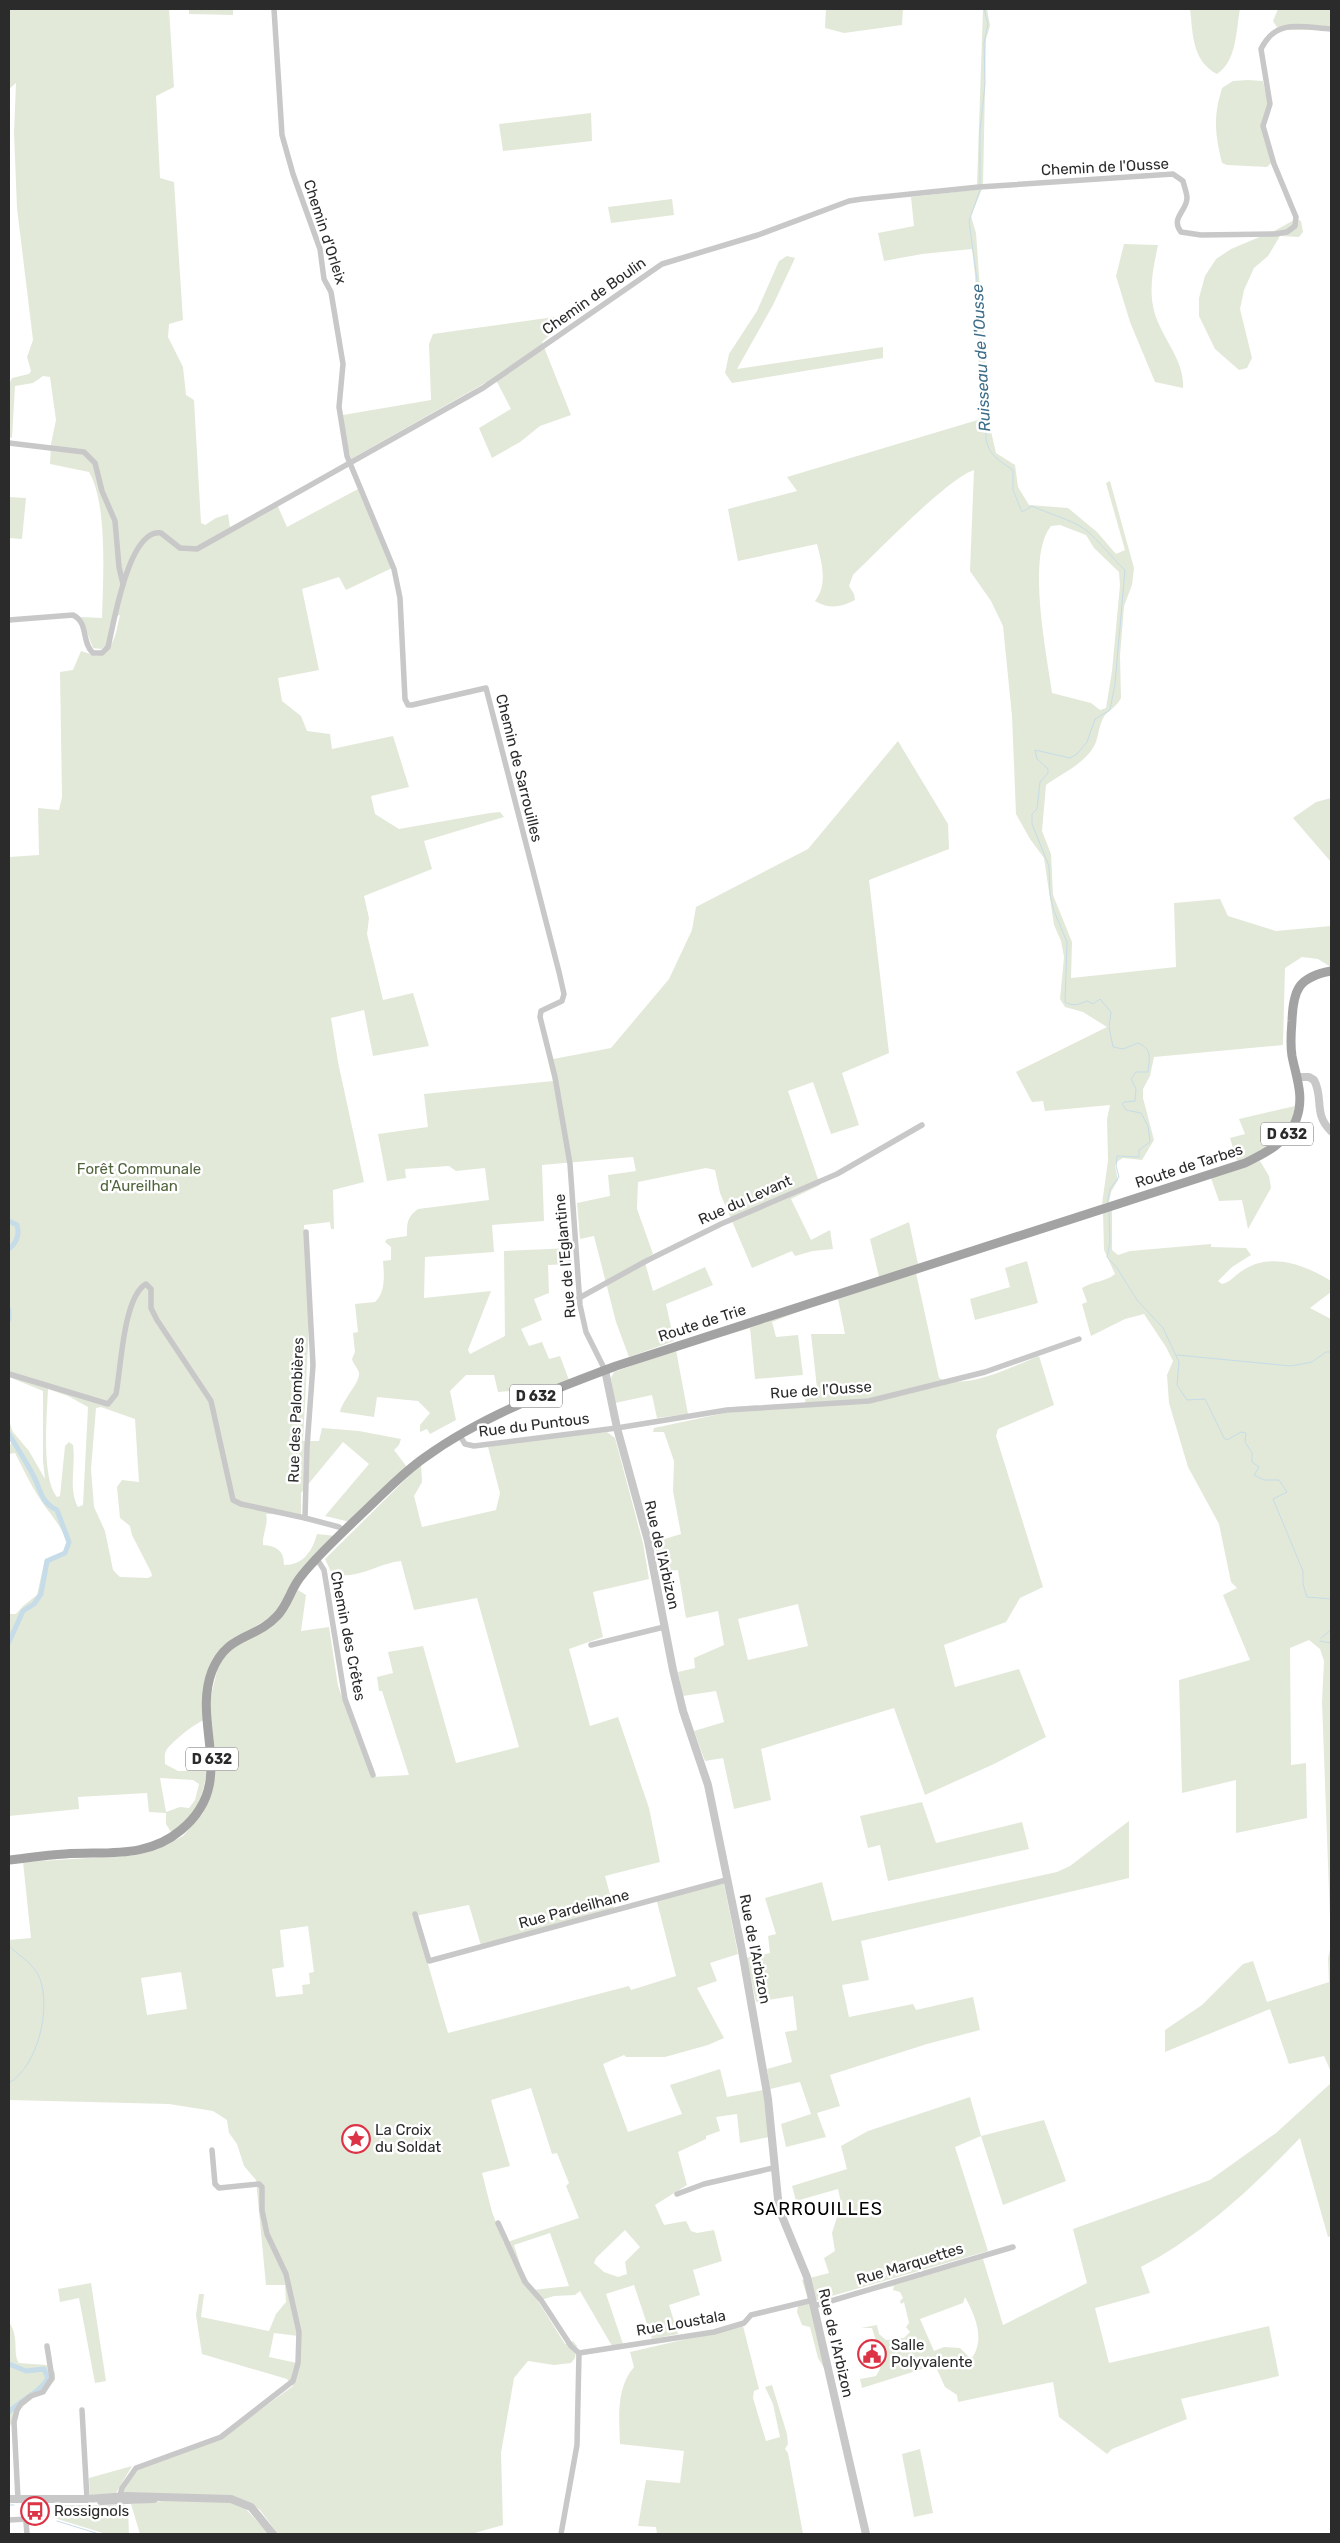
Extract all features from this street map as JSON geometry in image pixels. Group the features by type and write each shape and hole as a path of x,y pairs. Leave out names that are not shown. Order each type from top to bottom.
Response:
{"main road":[{"name":"Route de Tarbes","path":"1103,1208 1245,1163 1265,1153 1288,1134 1296,1121 1299,1107 1298,1077 1290,1046 1292,1004 1301,984 1310,976 1331,971"},
{"name":"Route de Trie","path":"344,1531 422,1459 460,1436 531,1398 605,1370 1103,1208"},
{"name":"D 632","path":"9,1860 66,1854 131,1852 161,1844 183,1829 202,1805 210,1778 212,1760 206,1709 208,1682 217,1660 230,1645 276,1618 303,1575 344,1531"}],"street":[{"name":"Chemin d'Orleix","path":"274,9 282,135 293,174 320,249 324,279 331,292 343,364 339,407 341,426 351,463"},
{"name":"Chemin de l'Ousse","path":"979,187 1173,174 1183,181 1187,198 1177,220 1178,228 1181,232 1202,234 1275,234 1287,232 1295,226 1296,217 1274,164 1263,126 1270,104 1261,49 1271,34 1281,27 1331,29"},
{"name":"Chemin de Boulin","path":"124,584 140,543 152,532 165,535 180,548 196,550 483,388 662,264 758,235 850,201 979,187"},
{"path":"9,442 84,452 90,456 95,463 102,491 115,521 118,567 124,584 108,647 102,653 93,653 88,649 82,623 73,615 9,620"},
{"name":"Chemin de Sarrouilles","path":"351,463 394,569 400,598 403,690 406,703 412,705 486,688 564,994 562,1001 541,1011 540,1017 555,1077 570,1164"},
{"path":"1298,1077 1309,1077 1314,1080 1322,1119 1331,1131"},
{"name":"Rue du Levant","path":"579,1298 648,1260 721,1224 837,1174 922,1125"},
{"name":"Rue de l'Eglantine","path":"570,1164 579,1298 586,1332 605,1370"},
{"name":"Rue des Palombières","path":"305,1518 306,1447 313,1365 306,1232"},
{"path":"9,1374 108,1404 116,1394 126,1324 135,1297 144,1286 149,1285 151,1288 151,1308 157,1320 211,1400 233,1500 242,1504 339,1527 344,1531"},
{"name":"Rue de l'Ousse","path":"617,1428 727,1410 870,1401 985,1372 1079,1339"},
{"name":"Rue de l'Arbizon","path":"605,1370 617,1428 648,1541 664,1627 683,1711 708,1785 746,1970 768,2099 779,2209 804,2268 814,2303 866,2534"},
{"name":"Rue du Puntous","path":"460,1436 465,1444 474,1446 617,1428"},
{"name":"Chemin des Crêtes","path":"317,1559 324,1570 345,1699 373,1775"},
{"path":"591,1645 664,1627"},
{"name":"Rue Pardeilhane","path":"415,1914 428,1961 726,1880"},
{"path":"119,2498 130,2473 136,2468 221,2436 293,2381 296,2373 300,2346 296,2312 286,2274 267,2234 262,2210 262,2187 259,2184 219,2188 215,2184 212,2150"},
{"path":"677,2194 704,2184 774,2168"},
{"path":"498,2222 525,2282 541,2300 571,2346 579,2353 577,2445 561,2534"},
{"name":"Rue Marquettes","path":"814,2303 1013,2247"},
{"name":"Rue Loustala","path":"579,2353 714,2332 744,2323 751,2315 814,2303"},
{"path":"27,2534 27,2519 21,2499 14,2422 17,2410 22,2404 31,2396 43,2392 52,2378 47,2346"},
{"path":"82,2410 87,2499"},
{"path":"9,2499 231,2499 243,2503 258,2513 273,2534"},
{"path":"9,2520 27,2519 33,2511 33,2499"}],"green space":[{"name":"Forêt Communale d'Aureilhan","path":"9,9 169,9 174,87 156,96 160,178 174,182 183,320 169,324 168,337 183,367 186,395 194,400 201,523 205,525 216,518 228,514 230,527 276,502 287,527 358,489 392,568 346,590 339,577 302,589 319,670 278,678 282,701 301,716 307,731 330,734 332,749 393,736 409,787 371,796 375,814 399,829 490,813 500,812 504,817 424,841 432,869 364,896 369,918 367,934 383,1000 413,993 429,1046 373,1056 364,1010 331,1018 338,1062 364,1182 333,1190 334,1229 331,1229 330,1222 304,1225 309,1326 303,1441 319,1441 322,1428 359,1431 401,1439 399,1445 394,1450 407,1467 350,1522 325,1516 369,1464 343,1442 301,1493 301,1515 266,1514 267,1522 263,1545 279,1550 283,1556 284,1565 296,1563 306,1556 317,1534 336,1536 273,1616 232,1640 221,1650 204,1720 183,1734 165,1753 165,1764 178,1771 186,1771 190,1761 198,1753 209,1753 206,1777 196,1808 181,1825 171,1832 166,1824 166,1813 149,1812 147,1793 78,1797 79,1809 9,1816 9,1614 16,1614 37,1595 45,1559 63,1552 67,1547 60,1528 36,1493 15,1453 9,1454 9,1445 11,1444 9,1421 13,1432 29,1451 45,1479 43,1461 43,1391 9,1377 9,857 39,855 38,808 59,810 62,797 60,672 73,670 81,651 97,656 108,649 114,639 120,615 114,617 106,646 101,649 93,648 81,617 102,618 103,543 99,503 89,472 50,464 51,444 56,420 50,377 43,376 33,383 15,386 12,438 9,437 9,384 12,378 29,374 31,371 27,357 33,340 17,208 14,133 16,83 9,89","holes":["48,1389 68,1396 88,1407 83,1505 78,1507 73,1493 73,1445 69,1442 65,1446 60,1496 57,1497 52,1488 46,1445","101,1407 135,1419 139,1482 122,1480 117,1487 120,1518 130,1526 132,1535 151,1572 152,1576 148,1578 120,1577 113,1570 105,1531 94,1507 91,1469 96,1408","160,1778 193,1780 199,1784 195,1800 189,1808 180,1807 166,1812"]},
{"path":"189,9 233,9 233,15 189,14"},
{"path":"826,9 903,9 902,25 844,33 825,28"},
{"path":"983,9 987,9 990,26 986,39 983,185 977,185"},
{"path":"1190,9 1240,9 1232,53 1224,68 1217,74 1203,62 1198,54 1193,37"},
{"path":"1278,9 1331,9 1331,30 1279,30 1273,21"},
{"path":"1233,81 1263,81 1269,108 1265,126 1273,161 1267,167 1227,165 1222,163 1216,117 1222,88"},
{"path":"591,113 592,141 503,151 499,124"},
{"path":"982,189 971,216 976,233 990,427 996,453 1015,465 1018,487 1029,505 1068,508 1097,532 1116,554 1125,550 1106,483 1110,481 1134,568 1132,585 1124,606 1120,656 1121,698 1105,715 1095,744 1083,760 1046,785 1042,831 1051,854 1053,895 1072,942 1071,978 1176,967 1174,903 1220,899 1228,916 1276,931 1331,926 1331,967 1318,959 1302,957 1285,968 1283,1045 1154,1057 1150,1076 1143,1089 1143,1098 1154,1140 1142,1160 1123,1158 1118,1161 1115,1166 1118,1180 1111,1192 1109,1202 1102,1204 1108,1161 1107,1119 1110,1105 1045,1111 1043,1101 1032,1102 1016,1072 1107,1027 1083,1012 1065,1007 1060,999 1064,957 1061,941 1054,925 1044,858 1030,839 1016,814 1012,716 1003,626 991,601 970,571 974,470 962,476 930,501 853,575 849,586 855,600 839,606 825,605 815,601 822,588 823,581 817,544 738,561 728,509 797,491 787,477 981,419 975,270 972,249 922,254 884,261 878,233 914,226 911,197","holes":["1060,525 1086,535 1094,548 1119,572 1120,585 1112,671 1106,708 1100,710 1091,703 1052,693 1040,606 1040,559 1044,540 1051,526"]},
{"path":"672,199 674,215 611,223 608,207"},
{"path":"1296,219 1301,221 1303,232 1299,237 1280,236 1268,256 1254,268 1244,290 1240,309 1252,358 1247,368 1239,370 1215,349 1199,316 1199,298 1205,276 1216,259 1231,249 1274,231"},
{"path":"1124,244 1158,245 1152,283 1153,306 1160,327 1180,367 1183,388 1155,382 1130,322 1116,276"},
{"path":"787,256 795,258 773,305 737,369 883,347 883,358 732,383 725,373 729,354 757,311 779,261"},
{"path":"554,317 560,320 558,327 542,342 571,415 540,426 520,442 492,458 479,428 511,409 497,382 485,383 351,459 345,439 343,415 431,400 429,344 433,334"},
{"path":"9,497 26,498 22,539 9,538"},
{"path":"898,741 948,824 949,849 869,880 889,1053 842,1073 859,1125 831,1134 813,1082 788,1091 820,1185 791,1199 811,1240 830,1230 833,1249 813,1251 795,1256 792,1251 752,1268 720,1193 715,1170 706,1168 638,1182 637,1209 653,1254 644,1259 653,1291 705,1267 713,1285 666,1304 674,1341 629,1357 616,1322 594,1236 580,1239 577,1203 610,1196 608,1175 636,1171 633,1157 542,1165 544,1221 492,1225 494,1252 425,1257 424,1298 491,1291 468,1350 470,1354 505,1336 504,1251 571,1248 572,1264 548,1265 549,1293 534,1299 542,1320 521,1329 529,1346 542,1342 549,1359 560,1356 569,1380 514,1401 510,1391 498,1392 494,1375 466,1375 450,1391 456,1420 430,1434 427,1429 420,1432 420,1425 430,1413 418,1401 377,1397 374,1417 340,1412 359,1377 352,1359 355,1352 353,1333 358,1332 355,1304 375,1302 379,1298 384,1283 383,1261 391,1260 391,1247 385,1242 387,1239 407,1236 408,1221 418,1209 489,1200 485,1168 456,1171 449,1166 405,1169 406,1178 387,1181 378,1134 428,1127 424,1094 553,1081 548,1060 611,1048 669,979 692,930 696,907 808,849"},
{"path":"1331,798 1331,862 1293,818 1316,802"},
{"path":"1295,1106 1293,1117 1282,1134 1266,1148 1237,1161 1230,1138 1245,1134 1239,1119"},
{"path":"1260,1161 1269,1176 1271,1188 1248,1229 1242,1200 1219,1201 1211,1178"},
{"path":"1112,1209 1112,1250 1118,1255 1130,1251 1211,1244 1211,1247 1246,1248 1251,1255 1232,1267 1218,1281 1222,1284 1225,1283 1256,1264 1278,1261 1301,1266 1331,1281 1331,1292 1310,1308 1331,1319 1331,1945 1322,1702 1324,1661 1320,1649 1309,1640 1290,1648 1291,1765 1306,1763 1307,1818 1236,1833 1236,1780 1182,1793 1179,1680 1250,1660 1223,1595 1237,1588 1231,1582 1219,1524 1188,1467 1169,1403 1167,1375 1173,1361 1144,1314 1125,1319 1091,1336 1082,1304 1087,1302 1082,1288 1108,1279 1115,1274 1104,1250 1103,1212"},
{"path":"909,1222 918,1264 879,1277 870,1239"},
{"path":"1027,1261 1038,1303 975,1320 970,1299 1010,1287 1005,1268"},
{"path":"916,1273 939,1378 950,1381 976,1379 1003,1371 1039,1356 1054,1405 998,1429 996,1436 1043,1587 1020,1598 1006,1622 944,1645 955,1687 1019,1669 1046,1737 994,1764 925,1795 894,1708 761,1749 771,1800 734,1809 723,1758 705,1761 694,1731 724,1722 716,1691 683,1696 678,1672 695,1668 694,1658 724,1645 718,1611 686,1618 678,1570 659,1572 655,1542 681,1534 673,1491 674,1461 664,1432 653,1432 654,1428 734,1411 733,1407 757,1405 758,1410 806,1407 805,1398 818,1397 811,1334 845,1334 838,1299","holes":["798,1604 808,1646 748,1660 738,1619"]},
{"path":"803,1307 803,1310 772,1322 776,1337 798,1335 803,1375 755,1379 750,1328 724,1336 723,1334"},
{"path":"676,1350 688,1414 657,1418 652,1395 615,1403 611,1378 614,1372"},
{"path":"607,1432 615,1438 643,1543 649,1579 593,1592 603,1637 569,1649 590,1726 618,1717 649,1808 660,1862 605,1876 614,1909 482,1949 469,1905 414,1916 448,2033 629,1986 631,1990 676,1976 656,1898 723,1879 738,1954 710,1963 717,1981 697,1988 724,2038 708,2045 665,2057 626,2057 624,2055 603,2064 628,2132 682,2114 670,2085 720,2069 727,2097 763,2090 769,2137 740,2143 737,2114 716,2117 720,2131 706,2136 706,2139 678,2152 687,2185 655,2205 664,2225 686,2221 691,2231 697,2233 714,2230 722,2261 693,2270 700,2295 669,2305 678,2334 652,2339 634,2285 606,2294 623,2344 612,2346 580,2291 575,2295 554,2296 538,2301 565,2344 573,2341 577,2346 575,2358 571,2363 554,2365 528,2361 514,2378 501,2453 503,2525 471,2534 278,2534 260,2510 249,2502 124,2495 124,2490 138,2469 232,2430 293,2386 287,2379 202,2354 196,2315 199,2294 204,2294 201,2317 269,2331 276,2314 286,2302 285,2285 266,2285 256,2180 244,2166 237,2144 229,2133 227,2120 213,2111 169,2104 9,2100 9,1940 31,1938 23,1862 138,1855 158,1849 183,1836 203,1813 211,1791 210,1699 219,1663 227,1652 286,1610 298,1590 306,1595 301,1631 329,1627 338,1686 372,1777 409,1775 382,1691 379,1691 377,1677 393,1673 388,1652 423,1646 456,1763 519,1747 477,1598 414,1610 401,1561 341,1576 332,1574 325,1559 421,1464 422,1482 414,1496 422,1527 496,1510 500,1493 488,1447 497,1444","holes":["308,1926 314,1972 309,1973 310,1984 302,1985 303,1994 276,1997 272,1969 284,1967 280,1930","181,1972 187,2009 147,2015 141,1978","531,2088 552,2154 557,2153 569,2183 566,2186 579,2218 504,2243 492,2212 482,2173 510,2166 491,2100","625,2230 640,2247 625,2262 627,2274 618,2277 604,2272 594,2263 596,2258","550,2233 569,2286 533,2290 522,2270 514,2245","274,2333 298,2336 297,2363 269,2357"]},
{"path":"922,1802 936,1843 1022,1822 1029,1849 888,1881 880,1845 868,1848 860,1816"},
{"path":"1129,1821 1129,1878 861,1941 869,1980 842,1985 849,2017 913,2004 916,2010 973,1997 980,2030 927,2044 830,2075 840,2106 817,2113 826,2137 786,2147 781,2124 811,2114 800,2082 770,2089 767,2069 792,2062 785,2032 797,2030 793,1996 756,2002 746,1958 770,1953 768,1936 776,1934 765,1898 822,1882 832,1921 1057,1872 1070,1866"},
{"path":"1331,1945 1331,2072 1324,2056 1289,2064 1270,2009 1165,2052 1165,2030 1202,2005 1243,1964 1253,1961 1267,2002 1329,1982 1328,1958"},
{"path":"1331,2083 1331,2236 1328,2237 1300,2138 1226,2209 1185,2240 1141,2267 1150,2293 1095,2308 1109,2363 1269,2326 1279,2376 1181,2399 1187,2419 1112,2449 1107,2454 1059,2417 1053,2382 958,2402 957,2395 945,2387 935,2365 862,2388 860,2379 876,2376 880,2369 878,2359 885,2358 880,2341 876,2341 872,2328 861,2328 877,2325 879,2334 886,2340 904,2338 910,2332 906,2327 909,2323 904,2302 901,2304 900,2301 903,2298 900,2292 893,2290 894,2286 868,2292 983,2259 1003,2325 1087,2283 1073,2229 1210,2180 1276,2133","holes":["965,2297 969,2304 978,2336 978,2344 971,2359 960,2348 944,2347 934,2351 920,2319 963,2303"]},
{"path":"970,2097 981,2136 955,2147 988,2251 811,2302 826,2368 824,2368 818,2358 810,2327 802,2325 797,2312 798,2306 809,2303 802,2280 829,2273 824,2258 835,2251 832,2233 838,2214 843,2212 838,2189 796,2201 792,2186 847,2169 841,2146 868,2131"},
{"path":"1044,2120 1066,2181 1003,2205 981,2136"},
{"path":"91,2283 106,2381 95,2383 79,2298 60,2302 58,2289"},
{"path":"9,2322 14,2334 16,2355 19,2363 46,2365 52,2368 55,2373 55,2380 48,2388 18,2406 9,2429"},
{"path":"743,2326 759,2389 754,2391 753,2398 766,2441 780,2437 773,2404 765,2387 772,2385 787,2434 788,2444 785,2449 788,2453 803,2534 657,2534 656,2527 638,2526 646,2480 680,2483 684,2451 620,2444 619,2413 621,2393 628,2375 634,2367 630,2352"},
{"path":"920,2449 933,2513 914,2517 902,2454"},
{"path":"132,2466 116,2493 90,2495 89,2478"},
{"path":"162,2501 226,2501 245,2508 269,2534 140,2534 131,2504"},
{"path":"54,2505 125,2505 128,2509 129,2534 106,2534 51,2517 54,2517"}],"waterway":[{"name":"Ruisseau de l'Ousse","path":"980,184 980,131 985,84 984,43 988,24 984,9"},
{"name":"Ruisseau de l'Ousse","path":"980,190 969,221 983,324 987,445 996,458 1013,470 1013,490 1022,512 1032,506 1083,528 1125,570 1115,684 1110,710 1095,719 1087,742 1077,754 1070,758 1035,750 1037,759 1048,769 1048,773 1040,782 1037,809 1032,814 1032,824 1049,866 1050,894 1054,911 1067,942 1065,1002 1073,1005 1087,1001 1093,1004 1100,999 1111,1012 1109,1027 1113,1047 1123,1049 1138,1043 1146,1048 1149,1055 1148,1072 1136,1072 1131,1079 1136,1089 1135,1101 1122,1104 1126,1110 1141,1113 1148,1126 1150,1142 1139,1150 1139,1157 1117,1156 1116,1166 1119,1177 1110,1189 1107,1204"},
{"name":"Ruisseau de l'Ousse","path":"1109,1211 1110,1243 1107,1257 1117,1268 1137,1300 1163,1328 1179,1362 1177,1385 1187,1400 1205,1399 1224,1438 1227,1440 1241,1432 1246,1433 1245,1442 1252,1453 1252,1462 1259,1467 1254,1475 1264,1480 1279,1480 1287,1492 1273,1499 1303,1571 1303,1584 1307,1597 1331,1599"},
{"path":"9,1221 17,1225 18,1232 14,1244 9,1249"},
{"path":"9,1310 9,1319"},
{"path":"1177,1355 1291,1366 1312,1362 1326,1352 1331,1352"},
{"path":"9,1434 36,1480 44,1499 51,1507 57,1510 69,1542 65,1553 47,1561 41,1594 34,1604 23,1611 9,1642"},
{"name":"Ruisseau de l'Ousse","path":"1321,1638 1331,1630"},
{"name":"Ruisseau de l'Ousse","path":"1320,1641 1331,1643"},
{"path":"9,1946 30,1964 37,1973 43,1991 44,2006 43,2021 34,2051 28,2064 9,2083"},
{"path":"9,2364 26,2371 44,2369 48,2378 40,2388 9,2412"},
{"path":"9,2505 14,2505"},
{"path":"57,2521 99,2534"}],"place":[{"name":"La Croix du Soldat","path":"356,2139"},
{"name":"Salle Polyvalente","path":"872,2354"},
{"name":"Rossignols","path":"35,2511"}],"district":[{"name":"SARROUILLES","path":"818,2209"}]}
